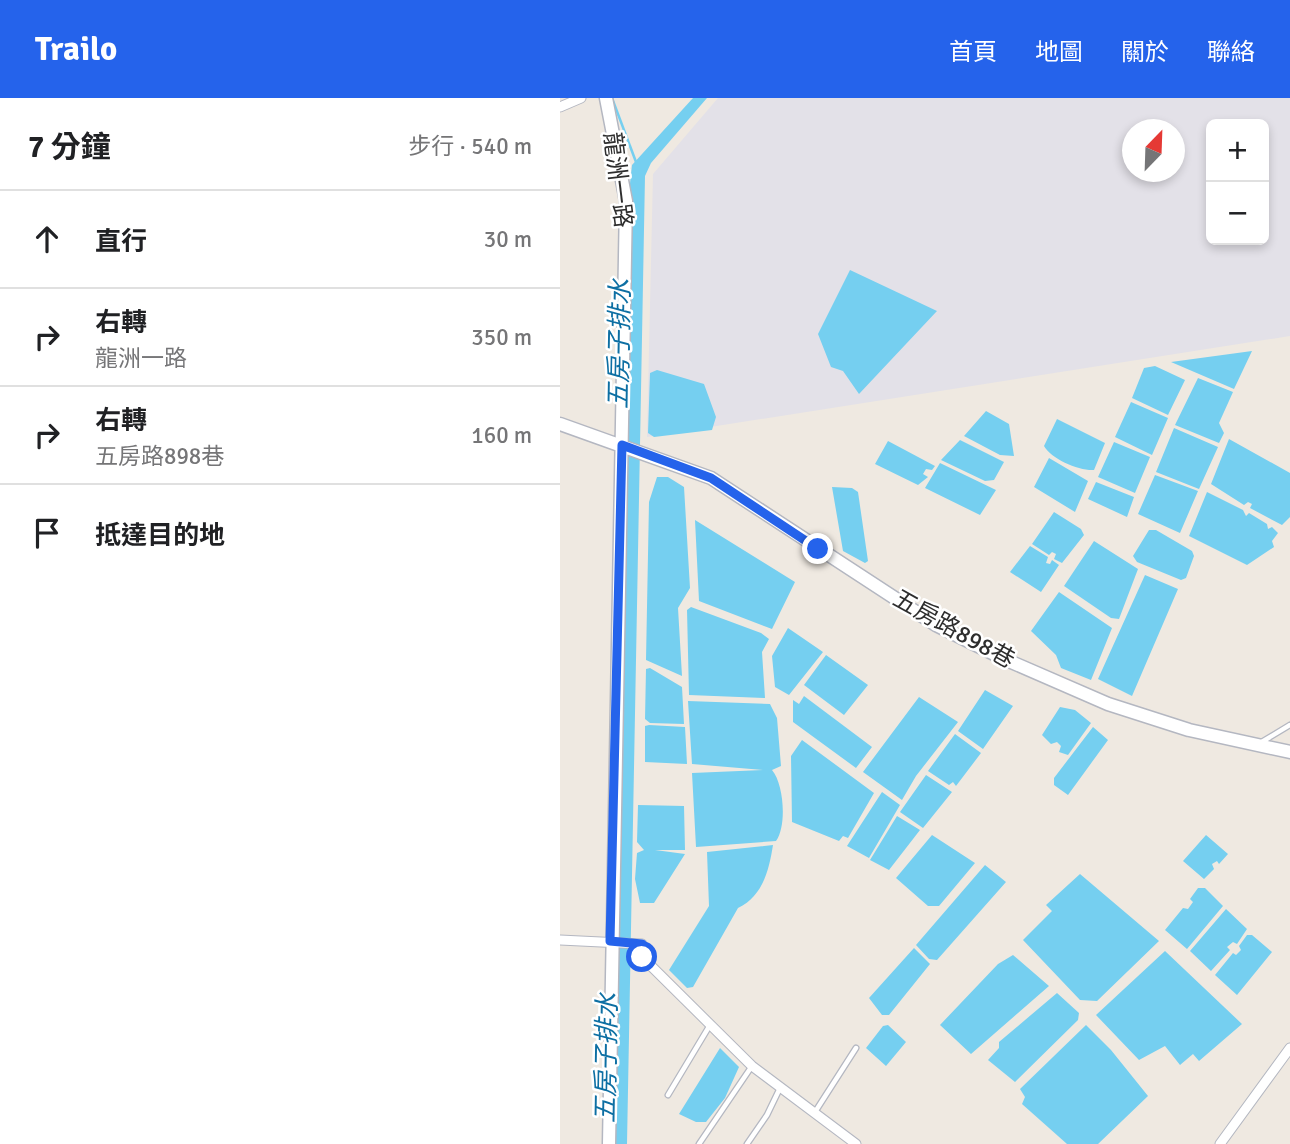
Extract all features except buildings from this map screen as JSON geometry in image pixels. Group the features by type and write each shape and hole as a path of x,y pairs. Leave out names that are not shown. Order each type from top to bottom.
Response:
{"street":[{"path":"561,104 581,98"},
{"name":"龍洲一路","path":"606,98 626,201 610,941 609,1144"},
{"path":"560,424 622,445"},
{"name":"五房路898巷","path":"622,445 711,478 936,625 1002,658 1108,704 1189,730 1290,752"},
{"path":"560,940 642,944 642,957 752,1066 856,1144"},
{"path":"1220,1144 1290,1048"}],"lane":[{"path":"1257,745 1290,725"},
{"path":"668,1095 710,1025"},
{"path":"815,1112 856,1048"},
{"path":"699,1144 752,1066"},
{"path":"747,1144 767,1115 780,1087"}],"shaded area":[{"path":"718,98 1290,98 1290,336 647,437 653,174"}],"water":[{"path":"693,98 707,98 651,163 645,176 627,1144 609,1144 628,202 632,165"},
{"path":"850,270 937,311 859,394 843,371 831,367 818,334"},
{"path":"1252,351 1234,389 1171,362"},
{"path":"1155,366 1185,380 1168,415 1132,398 1144,368"},
{"path":"657,370 704,384 716,417 712,430 654,437 648,433 650,373"},
{"path":"1198,378 1233,392 1219,423 1224,433 1219,443 1175,425"},
{"path":"1131,402 1168,418 1152,455 1115,437"},
{"path":"986,411 1009,424 1014,456 1000,455 964,436"},
{"path":"1057,419 1105,443 1094,470 1066,463 1044,446"},
{"path":"1174,428 1218,447 1199,489 1156,472"},
{"path":"1229,439 1290,473 1290,517 1282,525 1250,508 1252,504 1248,502 1244,505 1211,484"},
{"path":"960,440 1004,462 994,480 985,481 941,460"},
{"path":"888,441 935,466 932,470 926,469 923,474 928,477 918,485 875,464"},
{"path":"1114,442 1150,457 1135,493 1098,477"},
{"path":"1049,458 1088,481 1075,512 1034,487"},
{"path":"940,463 996,490 980,515 925,488"},
{"path":"1155,475 1198,491 1180,533 1138,514"},
{"path":"657,477 668,477 684,487 690,588 678,608 682,676 646,660 649,502"},
{"path":"1096,482 1134,497 1127,517 1088,499"},
{"path":"832,487 852,488 858,492 868,561 865,563 843,551"},
{"path":"1207,492 1243,510 1246,516 1249,513 1267,524 1268,529 1272,527 1278,533 1272,541 1274,547 1247,565 1189,536"},
{"path":"1054,512 1081,529 1084,535 1062,563 1054,559 1056,554 1052,552 1049,555 1032,544"},
{"path":"695,520 795,582 772,629 699,601"},
{"path":"1149,530 1156,530 1192,551 1194,556 1186,578 1181,580 1137,562 1133,556"},
{"path":"1094,541 1138,569 1119,619 1111,618 1064,586"},
{"path":"1030,546 1048,557 1046,563 1050,564 1052,560 1059,565 1041,592 1010,572"},
{"path":"1145,575 1178,589 1132,696 1098,679"},
{"path":"1059,592 1112,628 1091,680 1061,668 1056,655 1031,631"},
{"path":"691,607 761,633 769,639 762,652 765,698 689,695 687,610"},
{"path":"788,628 823,652 789,695 775,687 772,656"},
{"path":"826,655 868,685 844,715 804,685"},
{"path":"650,668 682,687 684,724 650,723 645,719 646,669"},
{"path":"985,690 1013,706 983,749 958,731"},
{"path":"804,696 872,747 856,768 793,722 793,700 799,704"},
{"path":"919,697 958,722 916,776 902,800 863,772"},
{"path":"688,701 770,704 777,718 781,766 772,770 779,785 783,805 782,826 776,841 696,847 692,773 763,770 692,764"},
{"path":"1060,707 1075,710 1091,723 1068,755 1059,752 1061,746 1057,742 1051,744 1042,735"},
{"path":"645,726 685,727 687,764 645,762"},
{"path":"1093,727 1108,740 1068,795 1054,785 1054,778"},
{"path":"955,734 981,753 956,786 953,782 949,785 928,771"},
{"path":"802,740 874,793 848,838 843,836 839,841 792,822 791,756"},
{"path":"926,775 952,792 923,828 900,812"},
{"path":"882,792 900,805 869,858 847,846"},
{"path":"638,805 684,806 685,850 655,850 685,854 654,903 640,903 635,879 637,853 644,850 637,842"},
{"path":"897,816 920,830 889,870 870,860"},
{"path":"932,835 975,863 939,906 928,906 896,878"},
{"path":"1206,835 1228,854 1219,864 1217,861 1212,864 1214,869 1204,879 1183,861"},
{"path":"773,845 767,873 759,889 747,903 738,908 693,987 687,988 669,970 709,906 707,852"},
{"path":"985,865 1006,882 937,960 929,959 916,945"},
{"path":"1080,874 1159,941 1097,1001 1080,1000 1023,940 1052,911 1046,905"},
{"path":"1198,888 1205,888 1223,906 1187,949 1165,930 1183,908 1188,909 1193,902 1190,899"},
{"path":"1226,909 1247,929 1237,944 1233,942 1227,947 1230,950 1211,971 1190,951"},
{"path":"1247,935 1252,935 1272,952 1237,995 1215,975 1233,953 1236,955 1241,950 1239,946"},
{"path":"914,948 930,964 889,1015 882,1015 869,998"},
{"path":"1165,951 1242,1024 1199,1061 1193,1054 1180,1065 1165,1046 1139,1060 1096,1015"},
{"path":"1013,955 1049,986 971,1054 940,1025 998,964"},
{"path":"1057,993 1079,1013 1078,1020 1015,1082 988,1060 999,1048 999,1042"},
{"path":"888,1025 906,1042 886,1066 866,1048 883,1026"},
{"path":"1086,1025 1111,1050 1148,1096 1098,1144 1067,1144 1022,1104 1025,1097 1020,1089"},
{"path":"720,1048 739,1067 725,1098 706,1122 696,1122 679,1114"}],"waterway":[{"path":"612,98 636,162"}],"route":[{"path":"642,957 642,944 610,941 622,445 711,478 818,549"}],"water label":[{"name":"五房子排水","path":"620,344"},
{"name":"五房子排水","path":"607,1058"}]}
